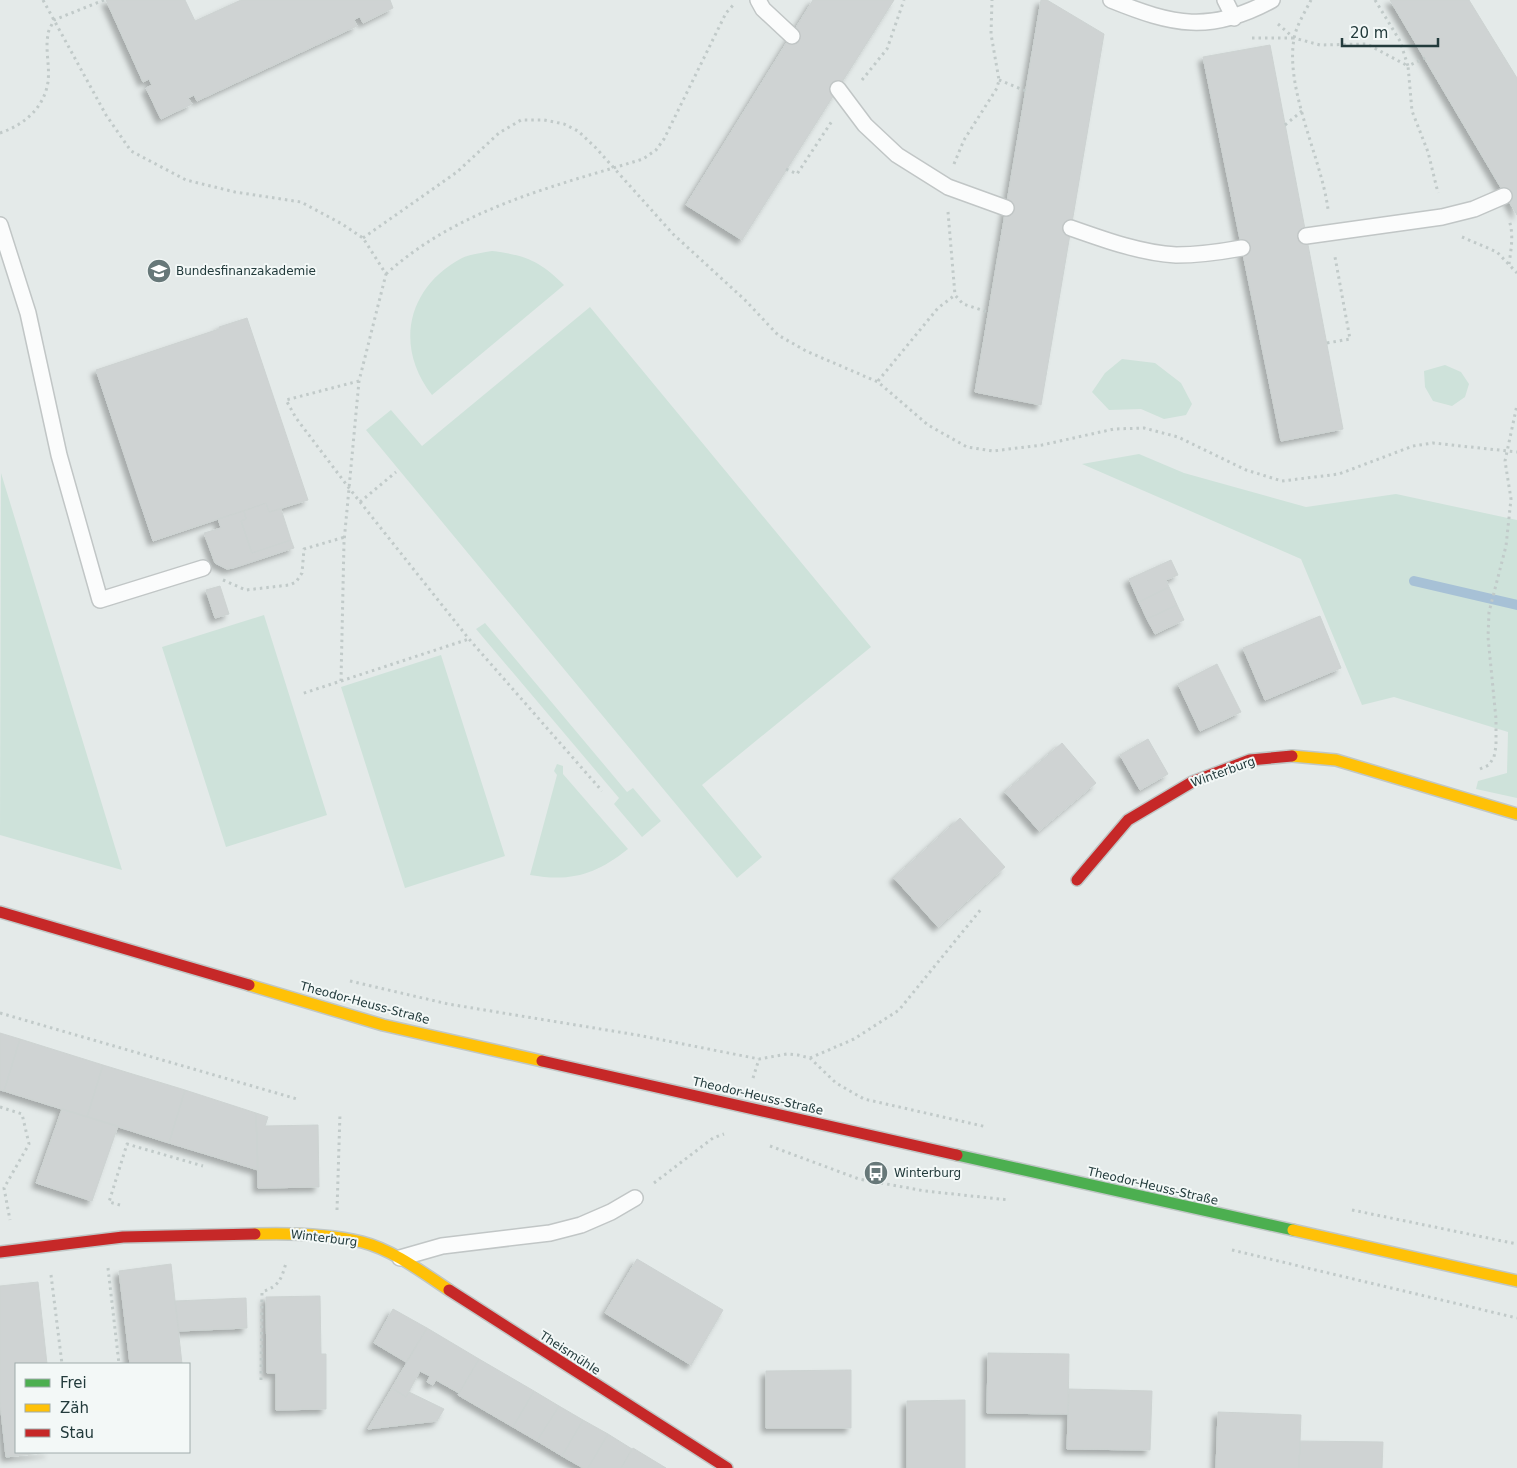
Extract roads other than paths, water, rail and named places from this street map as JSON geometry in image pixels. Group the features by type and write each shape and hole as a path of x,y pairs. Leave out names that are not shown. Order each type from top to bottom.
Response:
{"main road":[{"name":"Winterburg","path":"1077,880 1128,820 1192,782 1250,760 1278,756 1336,760 1517,814"},
{"name":"Theodor-Heuss-Straße","path":"0,912 383,1025 1517,1281"},
{"name":"Winterburg","path":"0,1252 123,1237 288,1233 362,1242 400,1258"},
{"name":"Theismühle","path":"400,1258 727,1468"}],"lane":[{"path":"758,0 763,9 792,36"},
{"path":"1111,0 1172,22 1208,23 1234,18 1266,3"},
{"path":"1225,0 1234,18"},
{"path":"842,94 865,126 897,155 948,187 1006,208"},
{"path":"1306,236 1442,217 1474,209 1501,198"},
{"path":"0,225 28,313 59,455 100,600 203,568"},
{"path":"1071,228 1118,244 1175,255 1211,253 1242,248"},
{"path":"400,1258 442,1246 550,1233 581,1225 611,1212 636,1198"}],"waterway":[{"path":"1414,581 1517,605"}],"place":[{"name":"Bundesfinanzakademie","path":"159,271"},
{"name":"Winterburg","path":"876,1173"}]}
